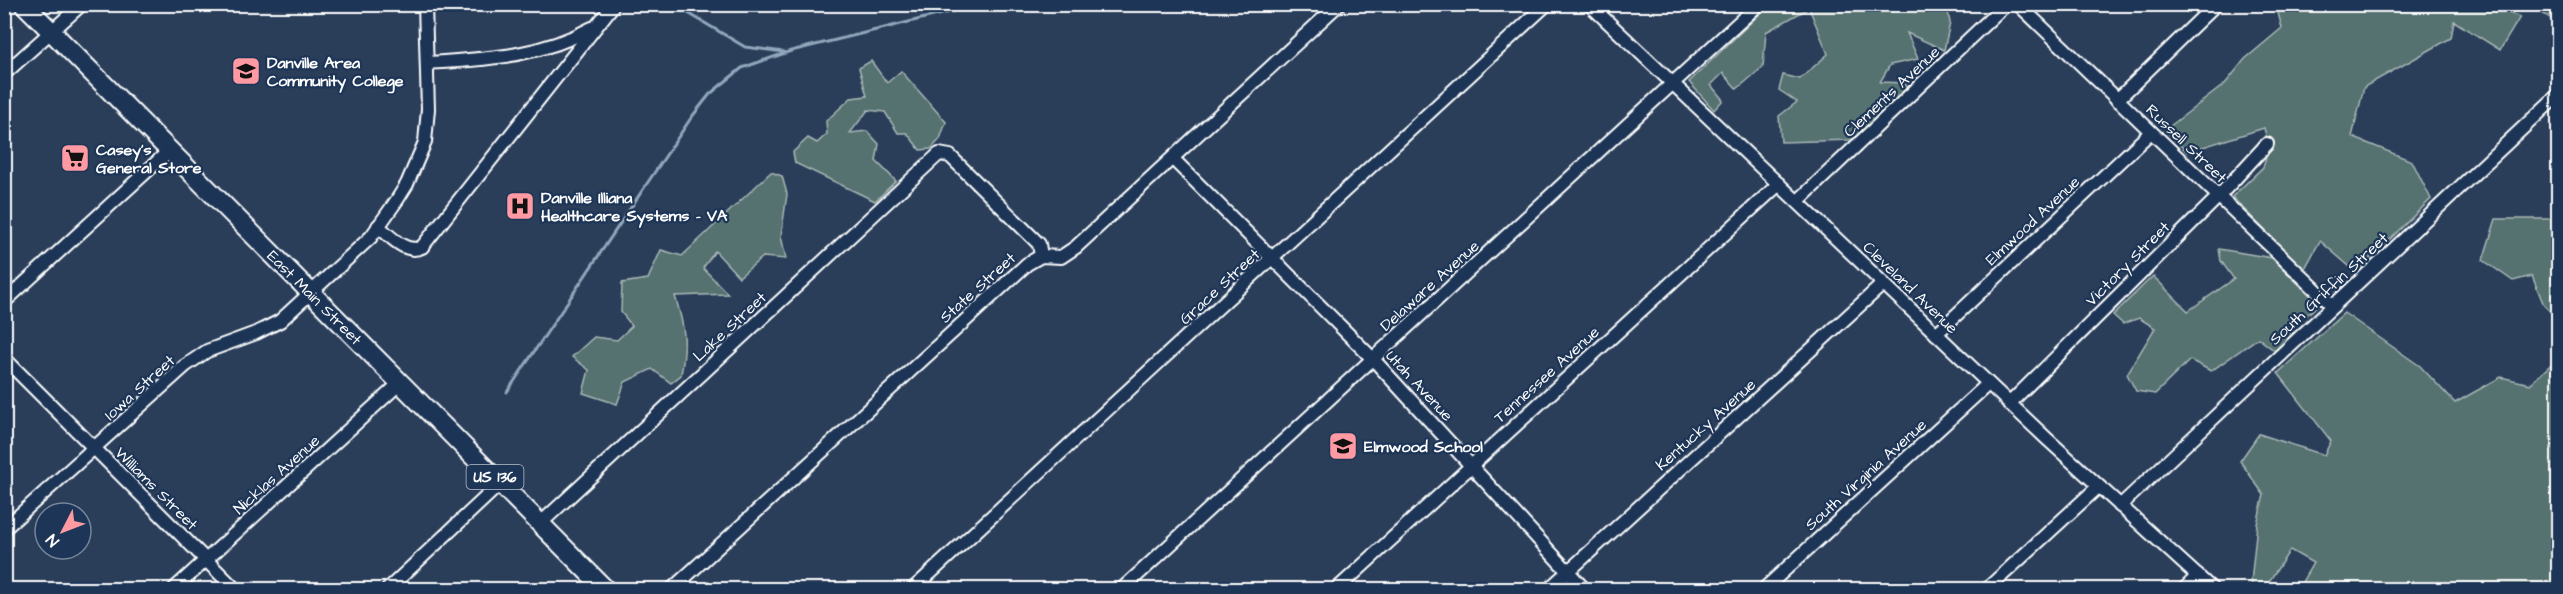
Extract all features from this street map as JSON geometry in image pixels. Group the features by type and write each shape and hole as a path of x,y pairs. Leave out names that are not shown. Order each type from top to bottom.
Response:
{"main road":[{"name":"East Main Street","path":"24,4 605,589"}],"street":[{"path":"4,74 82,4"},
{"name":"Iowa Street","path":"4,529 185,366 207,351 256,333 280,321 371,237 408,184 423,152 428,109 425,4"},
{"path":"378,226 393,240 409,249 416,250 422,247 614,4"},
{"name":"State Street","path":"671,590 1027,264 1041,256 1061,257 1076,247 1339,4"},
{"name":"Grace Street","path":"912,590 1547,4"},
{"name":"Cleveland Avenue","path":"1589,4 2009,404 2212,590"},
{"name":"Delaware Avenue","path":"1124,589 1759,4"},
{"name":"Clements Avenue","path":"1798,201 2007,4"},
{"name":"Russell Street","path":"2018,4 2333,306"},
{"path":"2117,100 2216,4"},
{"path":"428,63 480,60 532,52 567,41 598,24"},
{"name":"South Griffin Street","path":"2120,506 2559,95"},
{"name":"Elmwood Avenue","path":"1936,334 2151,132"},
{"name":"Victory Street","path":"2009,404 2219,196 2266,144"},
{"path":"4,302 169,151"},
{"name":"Lake Street","path":"541,523 939,154 950,156 1039,244 1041,256"},
{"name":"Utah Avenue","path":"1173,159 1373,359 1585,590"},
{"name":"Tennessee Avenue","path":"1336,590 1779,184"},
{"name":"Kentucky Avenue","path":"1548,590 1883,284"},
{"name":"Williams Street","path":"4,358 236,590"},
{"name":"Nicklas Avenue","path":"173,590 400,383"},
{"name":"South Virginia Avenue","path":"1763,590 1988,384"},
{"path":"387,590 501,483"},
{"path":"1986,590 2098,487"},
{"path":"2183,590 2198,576"}],"green space":[{"path":"1769,5 1947,5 1950,23 1944,50 1907,33 1918,59 1890,65 1880,82 1905,83 1908,90 1852,140 1781,142 1779,116 1797,102 1779,90 1783,75 1800,79 1828,54 1809,8 1766,32 1763,67 1737,89 1723,73 1711,85 1723,100 1714,110 1689,82"},
{"path":"2276,5 2486,5 2520,17 2500,50 2454,21 2451,38 2364,87 2352,137 2412,161 2431,199 2356,272 2320,241 2304,270 2232,197 2263,167 2269,147 2264,128 2187,152 2165,130 2225,84 2245,59 2282,28"},
{"path":"2529,5 2558,5 2558,23 2531,6"},
{"path":"871,61 887,83 901,71 946,122 940,139 931,149 920,150 907,133 898,133 885,112 868,110 850,133 867,131 879,144 876,161 896,181 875,201 795,163 793,152 808,138 817,143 827,134 826,121 851,98 867,96 859,68"},
{"path":"771,172 782,176 787,194 781,236 786,259 763,257 739,277 715,251 703,268 728,294 675,296 684,335 681,375 671,383 652,369 625,382 617,404 583,393 589,370 572,357 594,337 617,340 632,326 621,312 622,283 648,279 661,250 682,256"},
{"path":"2496,219 2558,219 2558,320 2544,305 2532,276 2513,281 2483,260"},
{"path":"2219,249 2272,258 2319,304 2306,316 2292,314 2293,334 2275,351 2258,338 2211,371 2190,360 2155,394 2136,391 2127,374 2155,328 2139,318 2123,324 2113,315 2153,276 2188,311 2234,279 2221,261"},
{"path":"2344,313 2420,366 2455,403 2501,377 2530,384 2558,358 2558,589 2298,589 2313,563 2290,550 2264,589 2258,589 2251,583 2257,524 2264,495 2240,461 2259,434 2324,455 2331,441 2278,373"}],"waterway":[{"path":"507,392 691,118 710,94 742,68 791,51 982,4"},
{"path":"683,10 745,47 784,52"}],"place":[{"name":"Danville Area Community College","path":"246,71"},
{"name":"Casey's General Store","path":"75,158"},
{"name":"Danville Illiana Healthcare Systems - VA","path":"520,206"},
{"name":"Elmwood School","path":"1343,446"}]}
